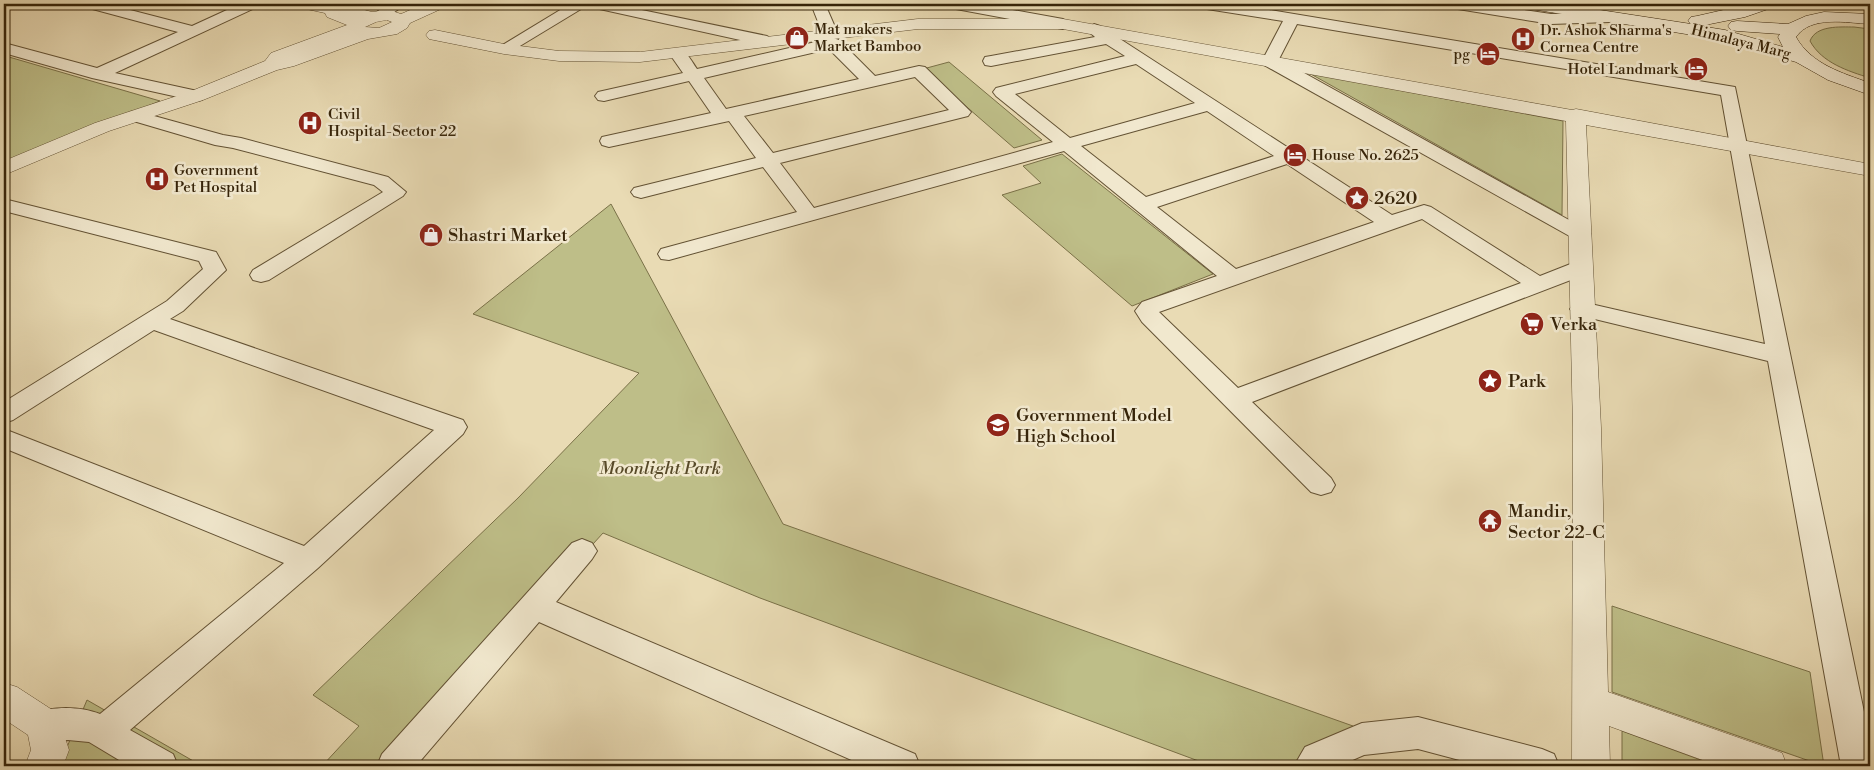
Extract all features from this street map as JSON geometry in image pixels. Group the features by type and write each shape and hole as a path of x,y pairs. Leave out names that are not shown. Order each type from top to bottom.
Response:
{"street":[{"path":"90,4 194,31"},
{"path":"98,74 252,4"},
{"path":"308,4 333,10 342,8 381,21 432,31 435,35 504,50 559,56 640,57 918,24 1063,24"},
{"path":"4,169 102,127 196,96 272,65 288,62 415,4"},
{"path":"381,21 437,4"},
{"path":"504,50 580,4"},
{"path":"592,4 767,41"},
{"path":"818,4 830,34"},
{"path":"956,4 1063,24 1101,34 1270,60 1870,170"},
{"path":"1207,4 1729,91 1858,766"},
{"path":"1458,4 1551,19 1610,17"},
{"name":"Himalaya Marg","path":"1531,4 1610,17 1698,26 1790,29"},
{"name":"Himalaya Marg","path":"1588,4 1698,26 1802,58"},
{"path":"1698,26 1765,4"},
{"path":"1870,19 1847,11 1801,22 1790,29 1787,37 1791,47 1802,58 1821,70 1870,89"},
{"path":"1270,60 1292,18"},
{"path":"1698,26 1870,107"},
{"path":"991,61 1101,34 1390,223"},
{"path":"604,96 833,43 871,82"},
{"path":"4,48 98,74 196,96"},
{"path":"677,53 694,76 768,161 809,215"},
{"path":"1138,58 1002,92 1233,278"},
{"path":"1270,60 1580,234"},
{"path":"609,141 918,71 962,112 641,192"},
{"path":"669,254 1209,105"},
{"path":"1576,115 1587,428 1591,766"},
{"path":"136,116 222,141 234,142 380,181 396,192 261,275"},
{"path":"1142,206 1289,157"},
{"path":"4,205 208,257 215,270 175,306 4,414"},
{"path":"1321,485 1147,311 1150,307 1424,211 1538,284"},
{"path":"1235,399 1581,268"},
{"path":"1582,309 1778,355"},
{"path":"104,732 308,560 454,427 152,321"},
{"path":"4,438 308,560"},
{"path":"394,766 582,551"},
{"path":"534,606 855,757 903,766"},
{"path":"4,699 44,725 83,724 104,732 161,766"},
{"path":"1590,702 1768,766"},
{"path":"44,725 50,750 44,766"},
{"path":"1311,766 1317,759 1362,739 1418,733 1542,766"}],"green space":[{"path":"1854,27 1870,29 1870,78 1828,61 1815,49 1810,41 1817,32 1829,28"},
{"path":"9,57 160,101 4,166 4,60"},
{"path":"949,62 1042,140 1014,148 923,69"},
{"path":"1309,73 1563,121 1562,215"},
{"path":"1062,154 1213,274 1132,306 1002,195 1041,183 1023,166"},
{"name":"Moonlight Park","path":"611,204 783,524 1353,726 1344,766 1212,766 760,598 603,533 392,766 322,766 359,726 313,695 518,498 639,373 473,314"},
{"path":"1612,606 1810,672 1824,766 1612,692"},
{"path":"87,700 202,766 59,766"},
{"path":"1622,731 1717,766 1622,766"}],"place":[{"name":"Mat makers Market Bamboo","path":"797,38"},
{"name":"Dr. Ashok Sharma's Cornea Centre","path":"1523,39"},
{"name":"pg","path":"1488,54"},
{"name":"Hotel Landmark","path":"1696,69"},
{"name":"Civil Hospital-Sector 22","path":"310,123"},
{"name":"House No. 2625","path":"1295,155"},
{"name":"Government Pet Hospital","path":"157,179"},
{"name":"2620","path":"1357,198"},
{"name":"Shastri Market","path":"431,235"},
{"name":"Verka","path":"1532,324"},
{"name":"Park","path":"1490,381"},
{"name":"Government Model High School","path":"998,425"},
{"name":"Mandir, Sector 22-C","path":"1490,521"}]}
